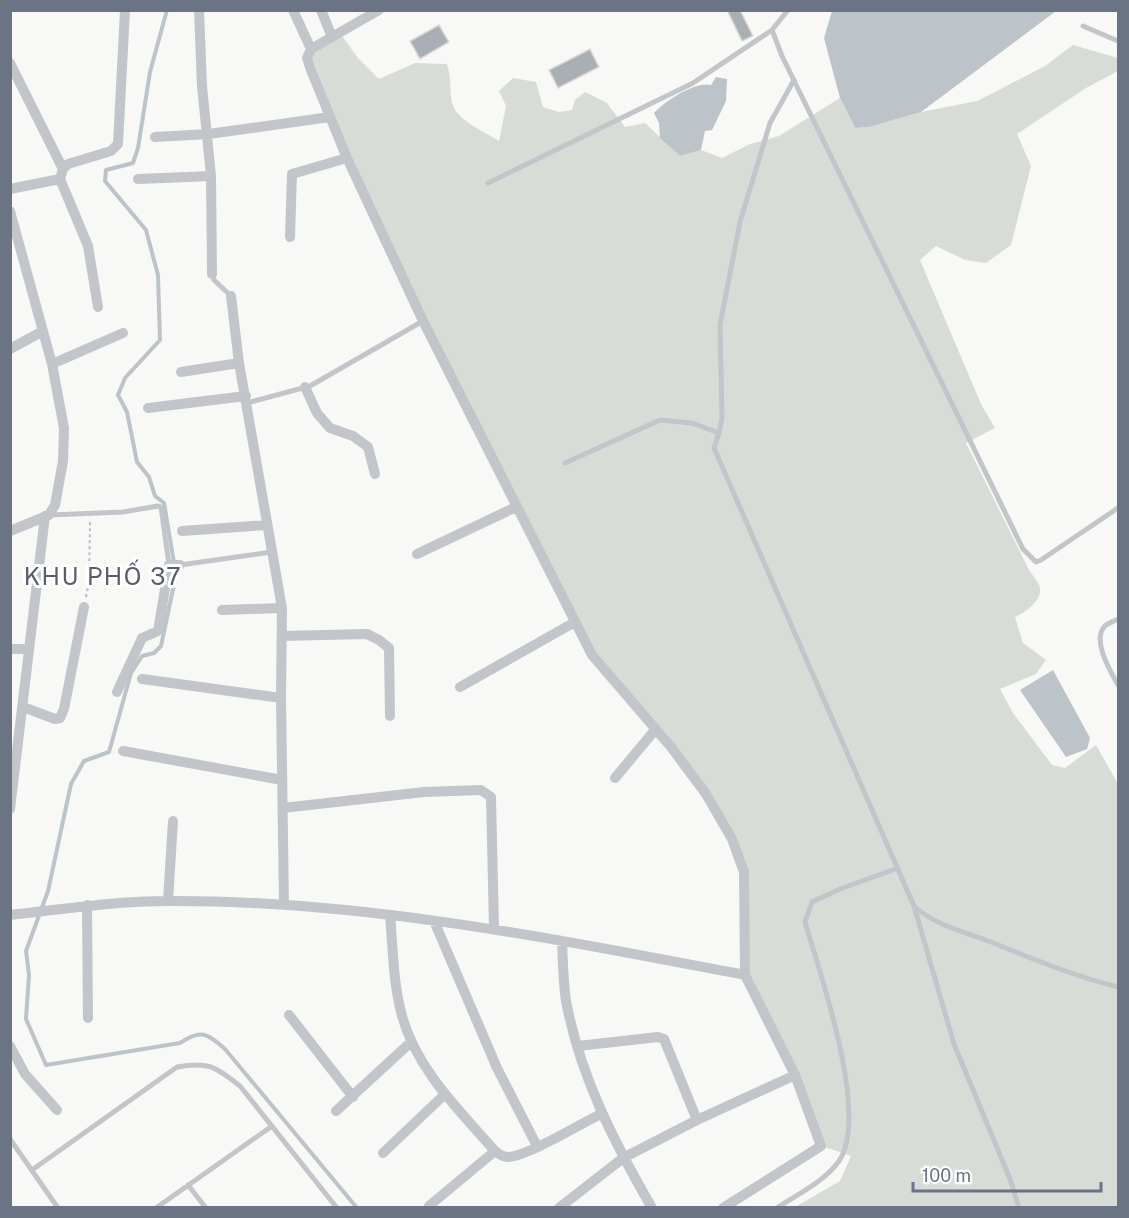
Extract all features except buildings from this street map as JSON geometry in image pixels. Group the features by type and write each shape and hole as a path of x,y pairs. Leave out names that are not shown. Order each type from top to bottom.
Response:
{"street":[{"path":"10,189 62,174 77,160 111,151 118,144 125,10"},
{"path":"199,10 202,86 209,134 212,274"},
{"path":"293,10 311,49"},
{"path":"321,10 333,37"},
{"path":"379,10 311,49 308,58 347,158 423,321 591,655 706,794 732,839 744,872 745,975 795,1075 821,1146 723,1208"},
{"path":"10,63 62,174 88,246 98,307"},
{"path":"155,137 209,134 330,117"},
{"path":"290,237 292,174 347,158"},
{"path":"138,180 211,176"},
{"path":"10,809 28,649 47,516 55,505 63,461 64,428 52,364 11,219"},
{"path":"231,296 239,363 282,608 284,905"},
{"path":"10,349 43,331"},
{"path":"52,364 123,333"},
{"path":"181,372 239,363"},
{"path":"305,387 317,413 330,428 353,436 368,447 375,474"},
{"path":"148,408 246,400"},
{"path":"417,554 516,507"},
{"path":"10,531 47,516"},
{"path":"182,531 266,525"},
{"path":"117,692 142,638 158,631 174,565"},
{"path":"23,707 55,719 60,718 64,709 84,607"},
{"path":"222,609 282,608"},
{"path":"460,687 575,622"},
{"path":"282,636 367,634 379,640 388,648 390,716"},
{"path":"10,649 28,649"},
{"path":"142,679 281,698"},
{"path":"615,778 655,730"},
{"path":"123,751 282,780"},
{"path":"283,808 424,792 481,790 491,797 494,928"},
{"path":"168,901 173,821"},
{"path":"10,915 87,905 168,901 284,905 494,928 745,975"},
{"path":"87,905 88,1018"},
{"path":"390,915 398,999 411,1042 444,1095 495,1151 501,1156 510,1157 601,1114"},
{"path":"434,921 497,1068 537,1146"},
{"path":"562,941 566,1002 578,1046 601,1114 652,1208"},
{"path":"289,1015 353,1097"},
{"path":"578,1046 658,1037 664,1039 697,1119"},
{"path":"336,1111 411,1042"},
{"path":"10,1046 26,1074 57,1110"},
{"path":"559,1208 623,1158 697,1119 795,1075"},
{"path":"383,1153 444,1095"},
{"path":"429,1206 495,1151"}],"lane":[{"path":"488,183 693,83 772,30 788,10"},
{"path":"1083,26 1119,41"},
{"path":"772,30 794,80 1023,549 1031,559 1036,562 1041,560 1119,508"},
{"path":"794,80 770,123 740,222 720,325 722,418 714,448 914,906 954,1044 1010,1179 1018,1208"},
{"path":"212,274 214,280 231,296"},
{"path":"246,400 305,387 423,321"},
{"path":"566,463 660,420 692,423 719,433"},
{"path":"47,516 123,512 154,505 160,507 174,565 272,552"},
{"path":"1119,619 1105,626 1101,634 1102,657 1119,685"},
{"path":"777,1208 820,1180 840,1160 848,1135 848,1081 805,922 812,903 898,868"},
{"path":"914,906 926,917 1087,980 1119,987"},
{"path":"32,1170 177,1067 200,1063 220,1071 240,1086 337,1208"},
{"path":"156,1208 166,1205 188,1185 272,1126"},
{"path":"10,1139 58,1208"},
{"path":"188,1185 206,1208"}],"path":[{"path":"84,607 89,582 90,513"}],"shaded area":[{"path":"832,10 1056,11 921,112 869,127 855,128 840,98 824,38"},
{"path":"342,36 358,58 379,79 415,63 447,64 451,98 458,114 499,141 506,106 499,91 513,78 536,82 543,107 559,112 572,110 575,100 585,92 607,103 625,127 645,123 680,156 701,150 722,158 750,144 779,136 840,98 855,128 869,127 921,112 977,101 1045,66 1073,45 1118,58 1118,71 1086,88 1017,134 1031,166 1011,245 986,263 965,260 936,246 920,260 981,404 995,428 966,443 1040,588 1036,602 1015,617 1023,643 1046,660 1036,674 1000,689 1013,713 1052,765 1065,768 1096,745 1118,784 1118,1207 795,1207 840,1181 851,1156 825,1147 749,974 736,837 595,651 425,317 351,156 312,58 314,52"},
{"path":"716,77 727,79 726,101 712,130 705,131 701,150 680,156 660,138 659,123 654,113 665,103 689,89 711,85"},
{"path":"1053,670 1090,738 1087,749 1066,757 1020,690"}],"waterway":[{"path":"167,10 150,72 138,148 133,163 106,170 105,181 146,230 158,275 160,340 125,378 118,395 127,412 137,462 149,477 155,496 164,503 176,575 161,646 154,653 142,656 131,673 109,752 84,761 71,784 48,891 26,951 29,975 26,1019 46,1065 180,1043 193,1036 208,1036 225,1049 357,1208"}],"district":[{"name":"KHU PHỐ 37","path":"103,576"}]}
